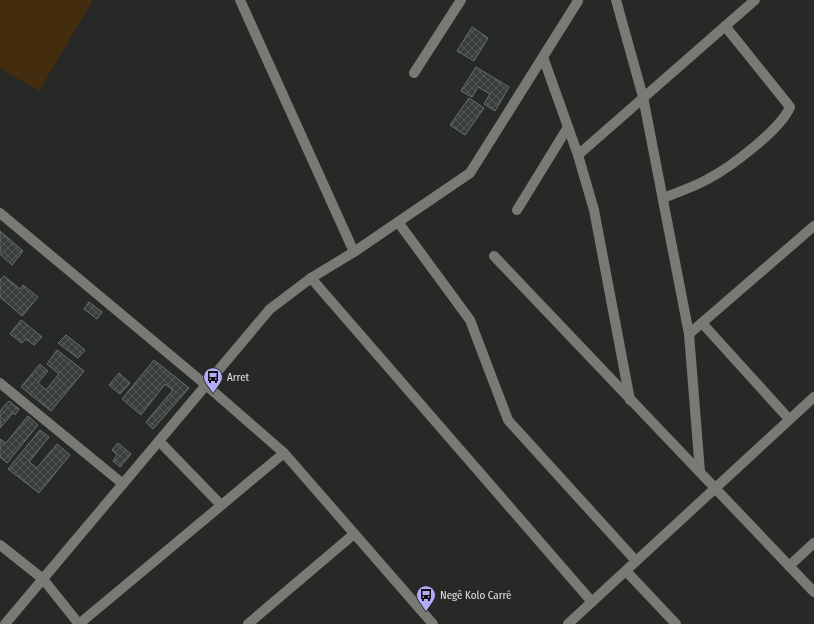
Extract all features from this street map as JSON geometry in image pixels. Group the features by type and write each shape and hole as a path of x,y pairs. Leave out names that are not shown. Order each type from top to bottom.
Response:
{"street":[{"path":"240,0 354,252"},
{"path":"414,73 461,0"},
{"path":"5,624 270,309 311,278 354,252 470,173 578,1 577,0"},
{"path":"616,0 644,97 689,334 700,472"},
{"path":"578,155 755,0"},
{"path":"663,198 708,179 746,152 780,123 790,107 725,26"},
{"path":"542,58 578,155 594,210 630,400"},
{"path":"517,210 568,126"},
{"path":"0,213 206,385 284,453 428,622"},
{"path":"398,222 470,320 508,420 636,561"},
{"path":"689,334 814,226"},
{"path":"494,256 814,592"},
{"path":"311,278 592,602"},
{"path":"702,323 789,420"},
{"path":"0,382 123,484"},
{"path":"568,624 814,397"},
{"path":"159,441 221,505"},
{"path":"0,545 42,579 79,624 284,453"},
{"path":"248,624 354,534"},
{"path":"789,566 814,543"},
{"path":"626,571 676,624"}],"shaded area":[{"path":"0,0 93,0 39,91 0,68"}],"building":[{"path":"472,27 488,38 474,61 457,51"},
{"path":"476,67 509,87 495,111 484,104 490,94 478,87 472,97 461,91"},
{"path":"469,98 484,108 465,135 450,125"},
{"path":"0,231 23,251 12,265 0,254"},
{"path":"4,276 20,289 23,285 38,297 22,316 0,297 0,280"},
{"path":"89,302 102,312 97,319 84,309"},
{"path":"21,320 42,337 34,345 26,339 22,343 10,334"},
{"path":"66,335 85,350 78,358 58,343"},
{"path":"57,350 84,371 51,411 21,387 40,364 48,371 38,383 46,390 59,374 47,364"},
{"path":"154,360 189,388 153,429 146,422 173,390 165,384 141,415 122,399"},
{"path":"119,373 130,383 120,394 109,385"},
{"path":"9,401 19,409 15,415 13,413 0,428 0,411"},
{"path":"28,416 38,425 7,463 0,457 0,439 6,443"},
{"path":"40,430 49,437 29,462 37,468 57,444 70,455 39,493 8,469"},
{"path":"118,443 131,454 120,467 113,461 117,455 112,450"}],"place":[{"name":"Arret","path":"213,394"},
{"name":"Negê Kolo Carré","path":"426,612"}]}
